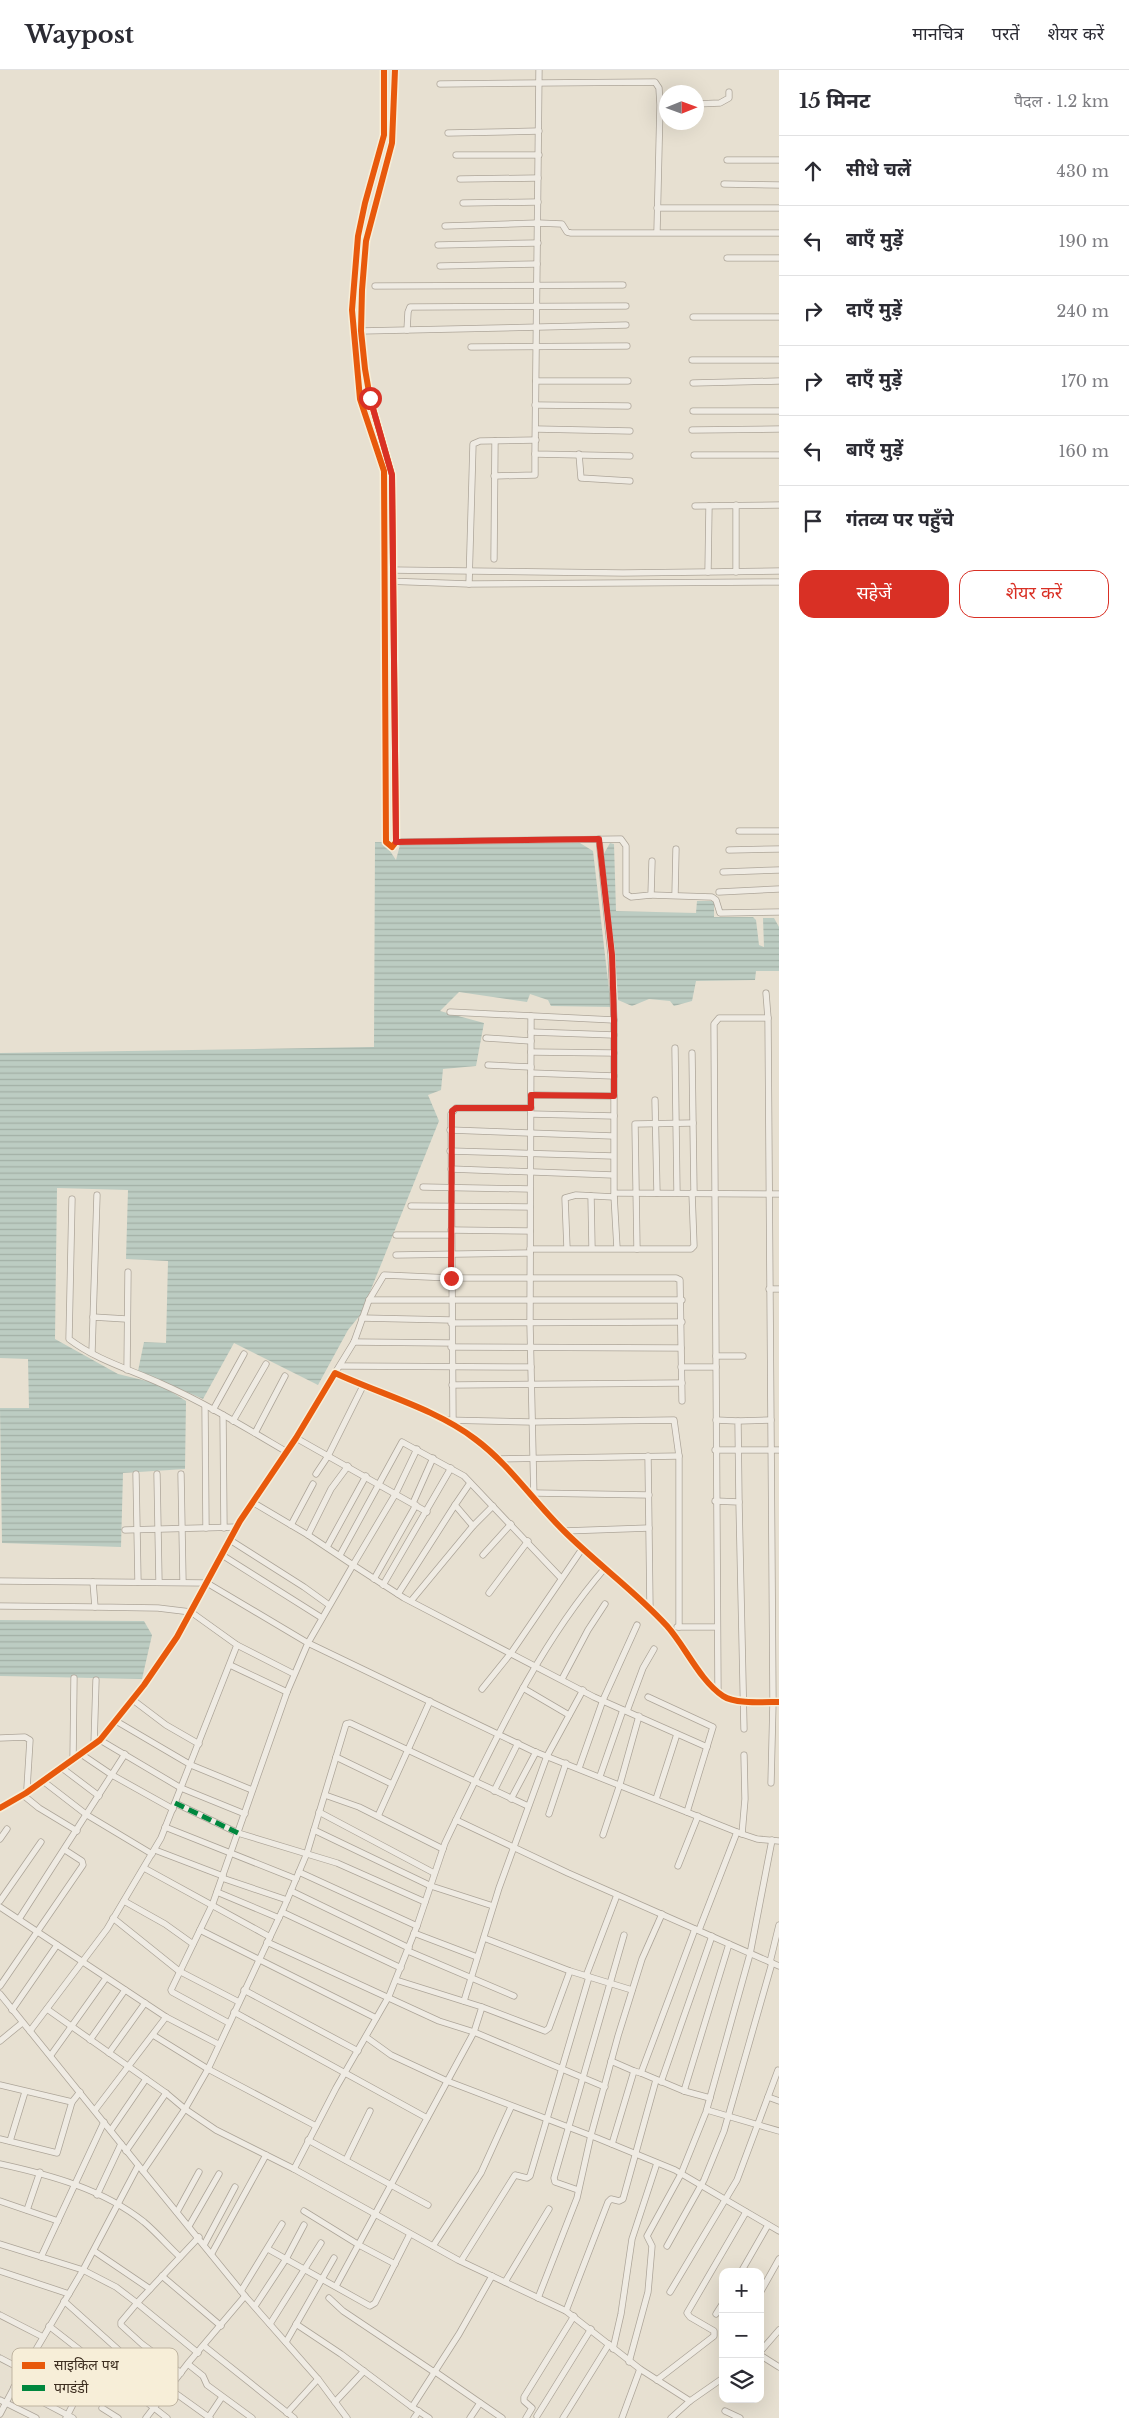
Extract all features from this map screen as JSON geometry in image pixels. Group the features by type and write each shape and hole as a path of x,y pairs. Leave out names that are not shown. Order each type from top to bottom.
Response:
{"street":[{"path":"384,70 384,135 358,236 352,310 360,399 384,471 386,842 390,847 395,846 396,842 392,475 370,398 361,331 366,241 392,143 395,70"},
{"path":"494,476 535,475 540,70"},
{"path":"440,84 650,81 655,82 659,88"},
{"path":"704,103 724,102 729,98 729,92"},
{"path":"657,231 662,130"},
{"path":"448,133 539,131"},
{"path":"456,154 539,154"},
{"path":"727,160 779,160"},
{"path":"460,179 538,178"},
{"path":"724,184 779,185"},
{"path":"463,203 538,202"},
{"path":"657,208 779,208"},
{"path":"445,226 538,223 562,224 567,232 571,233 657,231 779,233"},
{"path":"438,245 538,243"},
{"path":"727,258 779,258"},
{"path":"440,266 537,264"},
{"path":"375,286 623,285"},
{"path":"407,330 410,307 626,306"},
{"path":"693,317 779,317"},
{"path":"361,331 626,325"},
{"path":"471,347 627,346"},
{"path":"692,360 779,360"},
{"path":"536,381 628,381"},
{"path":"693,383 779,382"},
{"path":"535,405 628,406"},
{"path":"693,411 779,411"},
{"path":"536,429 630,431"},
{"path":"692,430 779,429"},
{"path":"470,584 472,446 477,442 536,440"},
{"path":"494,559 495,441"},
{"path":"535,454 630,456"},
{"path":"579,454 581,478 630,481"},
{"path":"694,455 779,455"},
{"path":"736,505 736,572"},
{"path":"696,506 779,505"},
{"path":"708,572 710,506"},
{"path":"385,570 646,573 779,571"},
{"path":"766,571 767,582"},
{"path":"646,573 646,583"},
{"path":"385,582 470,584 779,582"},
{"path":"385,636 394,636"},
{"path":"385,777 395,776"},
{"path":"739,831 779,831"},
{"path":"599,839 612,955 614,1020 613,1175 617,1248"},
{"path":"396,842 620,839 625,843 628,896 675,895 715,898 720,913 779,912"},
{"path":"675,895 676,848"},
{"path":"729,850 779,849"},
{"path":"651,895 652,861"},
{"path":"723,872 779,870"},
{"path":"719,892 779,889"},
{"path":"766,993 768,1018 769,1289 776,1702 772,1783"},
{"path":"450,1012 614,1020"},
{"path":"531,1016 530,1324 534,1496"},
{"path":"718,1691 715,1501 714,1024 719,1018 768,1018"},
{"path":"531,1032 614,1034"},
{"path":"486,1038 531,1041"},
{"path":"675,1048 674,1123 677,1193"},
{"path":"531,1052 614,1053"},
{"path":"396,1255 530,1251 566,1248 693,1248 694,1123 692,1053"},
{"path":"488,1065 614,1076"},
{"path":"531,1095 614,1096"},
{"path":"655,1100 657,1193"},
{"path":"453,1420 451,1345 451,1114 456,1108 614,1116"},
{"path":"637,1248 635,1124 694,1123"},
{"path":"450,1130 614,1136"},
{"path":"450,1150 613,1156"},
{"path":"450,1169 613,1175"},
{"path":"423,1187 530,1189"},
{"path":"566,1248 565,1198 567,1196 636,1193 779,1194"},
{"path":"92,1352 97,1196"},
{"path":"591,1196 592,1248"},
{"path":"72,1199 69,1336 71,1340 126,1370 162,1384 223,1415 287,1452"},
{"path":"411,1206 530,1207"},
{"path":"396,1236 451,1232 530,1231"},
{"path":"126,1370 128,1272"},
{"path":"0,1808 43,1782 94,1745 116,1722 132,1700 177,1637 237,1527 341,1366 354,1342 369,1300 384,1275 451,1278 678,1278 682,1300 682,1401"},
{"path":"769,1289 779,1289"},
{"path":"369,1300 682,1300"},
{"path":"93,1317 126,1319"},
{"path":"362,1318 530,1324 682,1322"},
{"path":"354,1342 531,1349 681,1348"},
{"path":"213,1410 244,1354"},
{"path":"716,1356 743,1356"},
{"path":"233,1421 266,1364"},
{"path":"341,1366 531,1367"},
{"path":"681,1367 716,1367"},
{"path":"335,1374 442,1420 475,1439 534,1496 564,1531 650,1608 668,1627 718,1691 728,1699 776,1702"},
{"path":"255,1433 286,1376"},
{"path":"452,1385 682,1383"},
{"path":"316,1474 328,1456 363,1386"},
{"path":"205,1406 206,1528"},
{"path":"223,1415 224,1528"},
{"path":"442,1420 532,1422 672,1419 676,1423 679,1456 678,1627"},
{"path":"716,1420 771,1420"},
{"path":"738,1420 744,1729"},
{"path":"296,1438 427,1512"},
{"path":"340,1555 400,1442 418,1449 451,1468 470,1483 528,1541 561,1578"},
{"path":"228,2023 172,1992 172,1986 213,1904 286,1692 308,1643 396,1493 418,1449"},
{"path":"716,1450 779,1450"},
{"path":"648,1456 650,1608"},
{"path":"497,1459 679,1456"},
{"path":"374,1579 414,1504 433,1458"},
{"path":"308,1535 331,1490 348,1466"},
{"path":"383,1585 451,1468"},
{"path":"136,1474 138,1582"},
{"path":"158,1474 159,1582"},
{"path":"181,1474 183,1582"},
{"path":"327,1547 366,1476"},
{"path":"398,1594 470,1483"},
{"path":"291,1525 313,1484"},
{"path":"534,1496 649,1495"},
{"path":"715,1501 739,1502"},
{"path":"254,1503 340,1555 398,1594 603,1700 707,1747"},
{"path":"455,1505 472,1526"},
{"path":"411,1601 472,1526 493,1506"},
{"path":"483,1555 511,1524"},
{"path":"125,1530 237,1527"},
{"path":"564,1531 649,1528"},
{"path":"230,1540 329,1605"},
{"path":"489,1593 528,1541"},
{"path":"482,1690 511,1653 582,1548"},
{"path":"222,1555 322,1618"},
{"path":"294,2169 345,2072 389,1996 417,1926 443,1849 498,1734 536,1665 590,1586 605,1568"},
{"path":"0,1582 207,1583 308,1643 536,1752 740,1833 757,1839 776,1840 750,1954 707,2110 681,2174 647,2236 652,2246 648,2292 629,2362"},
{"path":"93,1582 94,1607"},
{"path":"562,1679 588,1630 605,1604"},
{"path":"0,1606 158,1608 191,1612 237,1645 294,1674"},
{"path":"579,1768 603,1700 637,1626"},
{"path":"668,1627 717,1627"},
{"path":"30,2031 113,1918 153,1852 166,1827 237,1645"},
{"path":"600,1776 625,1710 643,1668 654,1649"},
{"path":"230,1665 286,1692"},
{"path":"73,1760 74,1678"},
{"path":"94,1745 96,1680"},
{"path":"523,1688 569,1716"},
{"path":"464,2001 493,1906 547,1756 583,1690"},
{"path":"648,1697 712,1726 713,1730 687,1812"},
{"path":"132,1700 166,1725 199,1744"},
{"path":"378,1816 430,1701"},
{"path":"603,1835 620,1784 639,1716"},
{"path":"116,1722 191,1765 252,1790"},
{"path":"143,2171 185,2109 208,2069 218,2044 269,1940 307,1853 348,1723 511,1800 528,1806"},
{"path":"656,1799 677,1734"},
{"path":"0,1738 29,1738 27,1788"},
{"path":"100,1740 181,1788 245,1814"},
{"path":"494,1792 518,1743"},
{"path":"511,1800 536,1752"},
{"path":"81,1754 112,1775 174,1806 238,1833 337,1863 425,1902"},
{"path":"19,1919 125,1754"},
{"path":"641,2073 697,1930 740,1833 745,1799 744,1754"},
{"path":"336,1757 392,1784"},
{"path":"549,1814 566,1763"},
{"path":"62,1768 99,1796"},
{"path":"43,1782 87,1814 153,1852 287,1900"},
{"path":"23,1795 38,1808 77,1831"},
{"path":"324,1795 378,1816 443,1849"},
{"path":"320,1812 434,1873"},
{"path":"678,1866 698,1816"},
{"path":"456,1820 617,1895 779,1966"},
{"path":"166,1827 296,1879"},
{"path":"0,1839 7,1829"},
{"path":"314,1830 431,1886 493,1906"},
{"path":"0,1901 40,1842"},
{"path":"0,1986 39,1932 83,1865 82,1860 65,1850"},
{"path":"144,1868 213,1904 269,1940 439,2021 474,2032 605,2087"},
{"path":"299,1872 417,1926"},
{"path":"291,1891 470,1979 514,1996"},
{"path":"217,1892 280,1915 401,1968"},
{"path":"461,2261 515,2174 527,2178 530,2176 588,1977 617,1895"},
{"path":"124,1901 165,1924 193,1944"},
{"path":"0,1907 166,2017 218,2044"},
{"path":"538,2298 577,2198 591,2135 632,1990 642,1959 662,1914"},
{"path":"113,1918 179,1972 239,2002"},
{"path":"667,2246 701,2186 728,2118 771,1962 779,1925"},
{"path":"200,1930 260,1958 306,1985 376,2018"},
{"path":"414,1933 477,1957"},
{"path":"578,2190 554,2180 582,2076 624,1935"},
{"path":"566,2311 608,2202 611,2199 619,2201 623,2199 658,2081 712,1936"},
{"path":"484,1938 588,1977 632,1990"},
{"path":"684,2091 729,1944"},
{"path":"12,2010 57,1945"},
{"path":"396,1980 482,2007 545,2031 549,2028 570,1970"},
{"path":"51,2055 106,1978"},
{"path":"90,2040 125,1990"},
{"path":"244,1990 358,2051"},
{"path":"0,1994 22,2023 51,2055 138,2166 199,2237 243,2293 318,2379 348,2418"},
{"path":"109,2054 145,2003"},
{"path":"336,2286 474,2032 482,2007"},
{"path":"47,2009 216,2130 266,2154 461,2261 566,2311 591,2329 629,2362 690,2401"},
{"path":"234,2012 427,2118"},
{"path":"95,2110 166,2017"},
{"path":"0,2041 22,2023"},
{"path":"152,2035 208,2069 316,2126"},
{"path":"366,2037 391,2055 447,2081 511,2107 568,2126 657,2162 779,2231"},
{"path":"611,2062 684,2091 710,2098"},
{"path":"670,2292 737,2180 778,2070"},
{"path":"612,2144 634,2071"},
{"path":"111,2130 146,2079"},
{"path":"0,2086 72,2102"},
{"path":"10,2141 25,2092"},
{"path":"0,2139 57,2153 72,2102 80,2092"},
{"path":"126,2151 166,2093"},
{"path":"768,2097 779,2101"},
{"path":"432,2246 481,2173 511,2107"},
{"path":"346,2160 370,2110"},
{"path":"707,2110 728,2118 779,2131"},
{"path":"41,2257 104,2122"},
{"path":"308,2140 428,2205"},
{"path":"97,2195 121,2144"},
{"path":"212,2254 266,2154"},
{"path":"563,2418 611,2347 621,2314 632,2239 657,2162"},
{"path":"0,2164 40,2172 74,2184 118,2204 144,2222 180,2257"},
{"path":"36,2348 94,2251 138,2166"},
{"path":"27,2210 40,2172"},
{"path":"177,2212 199,2172"},
{"path":"189,2226 219,2174"},
{"path":"204,2244 235,2187"},
{"path":"0,2201 58,2221"},
{"path":"505,2282 549,2209"},
{"path":"304,2211 359,2245 395,2264"},
{"path":"657,2380 714,2336 714,2331 690,2317 688,2313 746,2212"},
{"path":"178,2377 221,2326 243,2293 282,2224"},
{"path":"255,2306 286,2259 304,2225"},
{"path":"742,2268 768,2225"},
{"path":"268,2249 336,2286 364,2304 372,2306 410,2234"},
{"path":"147,2348 121,2325 121,2322 199,2237"},
{"path":"270,2324 321,2243"},
{"path":"0,2244 83,2270 116,2287 198,2353"},
{"path":"94,2251 150,2289"},
{"path":"286,2342 334,2258"},
{"path":"764,2286 779,2259"},
{"path":"0,2271 69,2294"},
{"path":"162,2276 221,2326"},
{"path":"412,2408 434,2371 460,2334 492,2276"},
{"path":"329,2298 343,2311 502,2418"},
{"path":"64,2301 116,2348"},
{"path":"716,2314 719,2309"},
{"path":"0,2315 43,2337"},
{"path":"526,2418 532,2408 524,2401 524,2397 574,2316"},
{"path":"296,2324 364,2371 412,2408 429,2418"},
{"path":"49,2326 77,2348"},
{"path":"537,2416 591,2329"},
{"path":"764,2348 779,2330"},
{"path":"204,2346 294,2418"},
{"path":"764,2356 779,2367"},
{"path":"0,2358 12,2364"},
{"path":"188,2364 203,2376 207,2385 252,2418"},
{"path":"622,2418 640,2369"},
{"path":"335,2402 364,2371"},
{"path":"288,2413 318,2379"},
{"path":"672,2418 690,2401 719,2381"},
{"path":"0,2414 3,2401 12,2390"},
{"path":"178,2395 209,2418 222,2397"},
{"path":"470,2418 480,2403"},
{"path":"13,2406 36,2418"},
{"path":"48,2406 68,2417"},
{"path":"151,2406 167,2418"},
{"path":"102,2408 118,2418"},
{"path":"146,2418 154,2408"},
{"path":"414,2418 419,2411"},
{"path":"726,2411 740,2418"}],"shaded area":[{"path":"375,842 384,842 396,860 400,845 580,843 593,851 611,1007 551,1006 548,1000 530,994 527,1002 459,992 440,1011 484,1023 476,1066 443,1069 441,1090 428,1095 439,1121 361,1314 348,1330 318,1385 234,1343 203,1399 138,1371 144,1342 166,1343 168,1261 126,1259 128,1190 57,1188 55,1339 118,1374 159,1384 186,1401 185,1469 123,1473 121,1547 2,1543 0,1408 29,1408 28,1359 0,1358 0,1053 374,1047"},
{"path":"610,843 614,844 616,911 696,913 697,901 714,901 714,917 753,917 756,920 759,945 764,947 763,918 774,918 779,927 779,971 756,971 755,980 696,981 692,1001 674,1006 670,1001 649,999 632,1006 618,1000 615,951 602,857"},
{"path":"0,1620 144,1621 152,1635 142,1679 0,1676"}],"marked path":[{"path":"175,1803 238,1833"}],"cycle path":[{"path":"384,70 384,135 358,236 352,310 360,399 384,471 386,842 392,847 396,842 392,475 370,398 361,331 366,241 392,143 395,70"},
{"path":"0,1808 26,1793 100,1740 144,1685 177,1637 240,1521 296,1438 335,1373 425,1410 460,1428 475,1439 510,1471 564,1531 667,1626 700,1673 715,1690 728,1699 750,1702 779,1702"}],"route":[{"path":"370,398 387,450 392,475 396,842 599,839 602,882 612,955 614,1096 531,1095 531,1108 454,1108 452,1111 450,1130 451,1278"}]}
